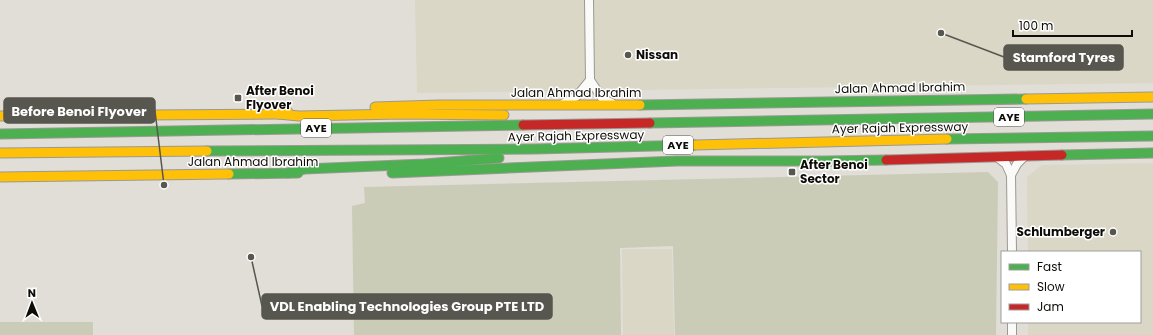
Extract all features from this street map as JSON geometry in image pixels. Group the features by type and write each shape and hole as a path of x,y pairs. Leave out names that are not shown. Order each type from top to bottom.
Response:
{"main road":[{"name":"Jalan Ahmad Ibrahim","path":"0,116 278,114 299,110 439,105 619,105 1153,97"},
{"path":"0,112 13,116"},
{"path":"278,114 299,116 402,114 511,116"},
{"name":"Ayer Rajah Expressway","path":"0,134 1153,114"},
{"path":"527,116 558,116 633,123"},
{"name":"Ayer Rajah Expressway","path":"0,153 535,149 881,140 1153,136"},
{"path":"288,173 311,169 472,161 522,155 535,149"},
{"name":"Jalan Ahmad Ibrahim","path":"0,177 288,173 347,174 677,161 829,161 1153,153"}],"street":[{"path":"589,0 590,80 602,98 619,105"},
{"path":"560,105 577,96 590,80"},
{"path":"997,156 1006,164 1011,175 1012,251"},
{"path":"1011,175 1017,164 1026,156"},
{"path":"1012,323 1012,335"}],"shaded area":[{"path":"415,0 1153,0 1153,83 417,93"},
{"path":"1153,163 1153,335 1028,335 1028,323 1141,323 1141,251 1028,251 1027,177 1042,165"},
{"path":"622,249 672,249 674,335 623,335"}],"green space":[{"path":"988,172 998,182 996,335 675,335 673,246 620,248 621,335 354,335 352,206 365,203 364,187"},
{"path":"0,322 93,322 93,335 0,335"}],"traffic: fast":[{"path":"640,105 1026,99"},
{"path":"650,123 1153,114"},
{"path":"0,134 523,125"},
{"path":"947,139 1153,136"},
{"path":"207,151 535,149 695,145"},
{"path":"1062,155 1153,153"},
{"path":"288,173 305,169 424,164 499,158"},
{"path":"392,173 677,161 886,160"},
{"path":"229,174 298,173"}],"traffic: slow":[{"path":"1026,99 1153,97"},
{"path":"375,107 439,105 640,105"},
{"path":"0,116 278,114 288,112"},
{"path":"278,114 299,116 402,114 504,115"},
{"path":"695,145 947,139"},
{"path":"0,153 207,151"},
{"path":"0,177 229,174"}],"traffic: jam":[{"path":"523,125 650,123"},
{"path":"886,160 1062,155"}],"place":[{"name":"Stamford Tyres","path":"941,33"},
{"name":"Nissan","path":"628,55"},
{"name":"After Benoi Flyover","path":"238,98"},
{"name":"After Benoi Sector","path":"792,172"},
{"name":"Before Benoi Flyover","path":"164,185"},
{"name":"Schlumberger","path":"1113,232"},
{"name":"VDL Enabling Technologies Group PTE LTD","path":"251,257"}]}
